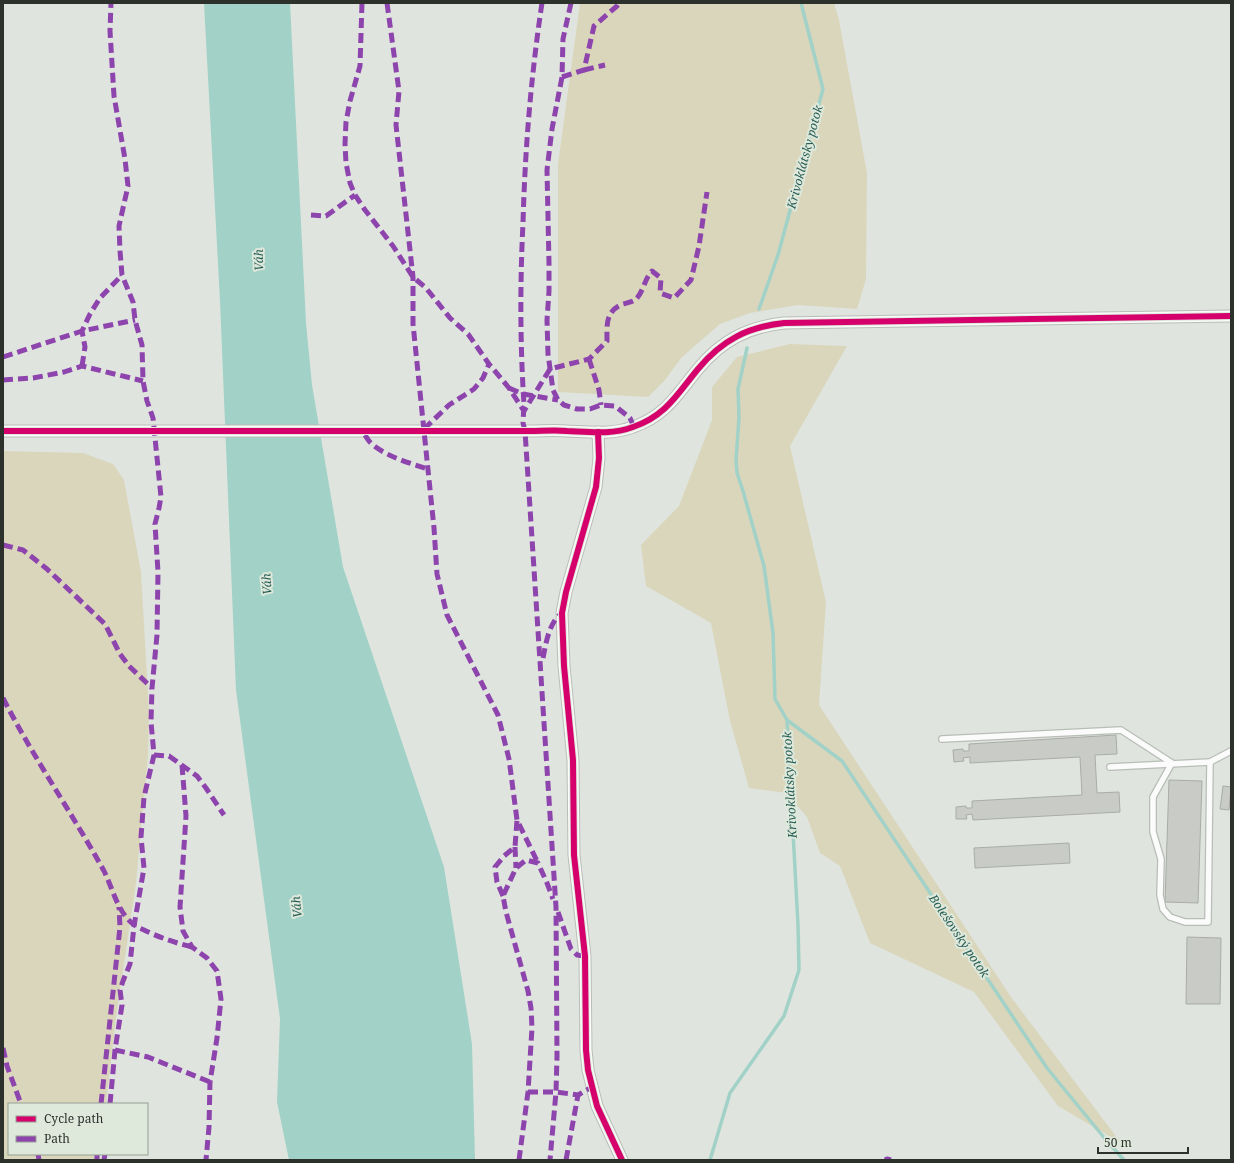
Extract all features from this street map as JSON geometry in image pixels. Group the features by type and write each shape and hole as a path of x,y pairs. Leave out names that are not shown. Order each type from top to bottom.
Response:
{"street":[{"path":"3,431 615,432 634,427 654,417 667,407 698,369 722,345 737,336 769,325 784,323 1231,316"},
{"path":"598,432 599,458 596,487 566,592 562,613 573,760 574,855 586,956 586,1050 588,1070 597,1106 622,1160"}],"lane":[{"path":"942,739 1121,730 1172,763"},
{"path":"1110,767 1210,762 1231,751"},
{"path":"1172,763 1153,797 1153,832 1161,859 1160,895 1163,909 1170,917 1185,922 1208,922 1210,762"}],"shaded area":[{"path":"580,3 834,3 839,20 867,173 866,279 857,309 798,305 750,313 720,324 682,357 665,380 648,397 558,392 558,164"},
{"path":"790,344 847,346 790,446 826,602 819,705 1011,997 1121,1143 1058,1106 974,992 870,943 840,866 820,853 807,817 786,793 749,788 730,721 711,623 646,586 641,545 679,506 712,420 712,387 737,357"},
{"path":"3,451 83,453 113,464 124,480 141,572 149,711 148,756 136,883 116,1018 106,1103 8,1103 8,1155 100,1155 100,1160 3,1160"}],"water":[{"name":"Váh","path":"204,3 290,3 306,323 312,385 343,567 444,867 472,1044 475,1160 289,1160 277,1102 280,1019 236,690 220,301"}],"building":[{"path":"1116,735 1117,754 1095,755 1097,793 1119,792 1120,812 973,820 972,814 966,815 967,819 956,819 956,807 966,806 966,808 972,808 972,801 1082,795 1080,757 970,763 970,757 963,758 964,761 954,762 953,750 963,749 963,751 969,751 969,744"},
{"path":"1169,780 1202,781 1198,903 1165,902"},
{"path":"1223,786 1231,787 1229,810 1220,809"},
{"path":"1069,843 1070,863 975,868 974,848"},
{"path":"1187,937 1221,938 1220,1004 1186,1004"}],"waterway":[{"name":"Krivoklátsky potok","path":"759,309 778,255 823,89 801,3"},
{"name":"Krivoklátsky potok","path":"710,1160 730,1093 784,1016 799,970 787,720 775,699 773,633 764,566 737,473 736,460 739,418 738,389 747,348"},
{"name":"Bolešovský potok","path":"787,720 842,761 1047,1068 1124,1160"}],"marked path":[{"path":"110,1103 115,1050 122,1005 120,990 130,964 134,926 144,868 141,837 144,797 154,755 151,722 152,688 157,635 158,572 155,524 161,497 153,418 147,401 143,381 142,345 135,320 133,302 122,275 119,226 128,186 114,96 110,31 111,3"},
{"path":"362,3 360,66 350,101 346,122 346,163 350,183 355,195 365,210 393,246 413,277 426,288 450,318 468,334 489,364 509,388 524,411 550,369 589,359 607,341 607,324 613,310 623,304 635,300 652,271 661,278 660,293 674,298 691,280 699,246 707,192"},
{"path":"387,3 399,91 396,125 413,277 413,324 434,528 437,574 447,615 498,715 509,759 517,820 538,863"},
{"path":"542,3 527,140 522,246 521,314 524,404 523,423 525,431 556,907 557,1057 556,1092 550,1160"},
{"path":"571,3 563,39 562,77 552,129 547,170 549,263 547,320 548,354 553,390 558,400 564,405 577,409 590,409 601,405 615,406 630,418 634,427"},
{"path":"562,77 584,70 594,26 619,3"},
{"path":"584,70 605,65"},
{"path":"311,215 326,216 355,195"},
{"path":"82,366 85,347 82,331 100,298 122,275"},
{"path":"3,357 82,331 135,320"},
{"path":"589,359 599,390 601,405"},
{"path":"424,429 449,405 474,389 483,378 489,364"},
{"path":"3,380 33,378 64,372 82,366 143,381"},
{"path":"509,388 523,394 558,400"},
{"path":"365,435 372,444 385,453 428,469"},
{"path":"3,545 23,550 47,569 105,624 120,654 129,666 152,688"},
{"path":"543,658 551,627 562,613"},
{"path":"3,698 27,742 104,871 123,913 139,928 174,942 192,947"},
{"path":"154,755 169,756 197,776 224,815"},
{"path":"182,765 186,816 180,907 183,931 192,947 207,958 217,971 221,999 210,1082 209,1127 206,1160"},
{"path":"503,896 497,882 495,867 504,856 515,847 517,820"},
{"path":"515,847 516,868"},
{"path":"519,1160 528,1092 532,1028 531,1008 528,991 503,896 516,868 526,860 538,863 553,899"},
{"path":"101,1103 120,927 119,907"},
{"path":"558,912 571,949 577,955 585,956"},
{"path":"3,1048 7,1066 21,1103"},
{"path":"115,1050 148,1057 210,1082"},
{"path":"528,1092 556,1092 578,1095 592,1087"},
{"path":"566,1160 578,1095"},
{"path":"38,1155 39,1160"},
{"path":"97,1155 97,1160"},
{"path":"104,1160 105,1155"},
{"path":"885,1160 891,1160"}],"cycle path":[{"path":"3,431 609,432 625,430 654,417 670,403 716,350 736,337 771,325 784,323 1231,316"},
{"path":"598,432 599,458 596,487 566,592 562,613 564,666 573,760 574,855 585,956 586,1050 588,1070 597,1106 622,1160"}]}
